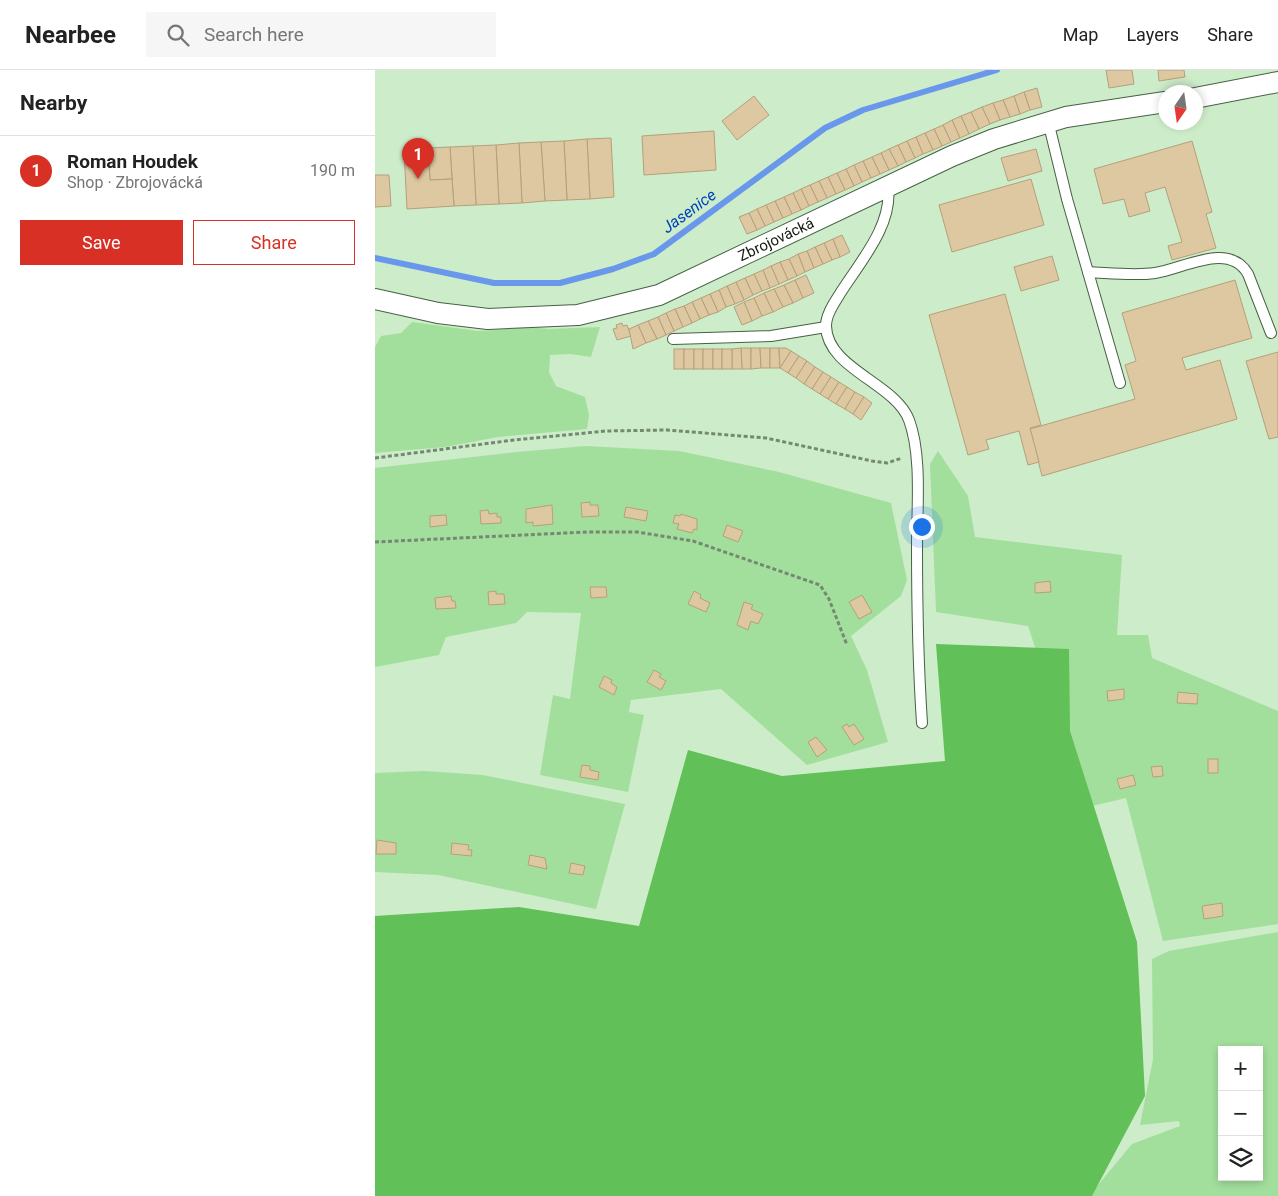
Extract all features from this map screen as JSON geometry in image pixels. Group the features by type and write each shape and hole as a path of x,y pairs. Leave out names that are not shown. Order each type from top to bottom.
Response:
{"street":[{"path":"1203,96 1278,82"},
{"name":"Zbrojovácká","path":"375,299 439,313 488,319 579,315 659,295 975,146 1048,121 1158,103"}],"lane":[{"path":"1048,121 1120,383"},
{"path":"888,187 889,204 883,222 831,309 826,327 833,346 842,359 903,409 909,421 915,450 917,636 922,723"},
{"path":"1089,272 1153,273 1217,258 1232,260 1243,266 1248,274 1271,333"},
{"path":"673,339 771,336 826,327"}],"path":[{"path":"375,458 514,440 632,430 667,430 766,438 854,458 887,463 899,460 915,450"},
{"path":"375,542 587,532 637,532 693,541 819,585 829,599 847,644"}],"green space":[{"path":"412,322 478,331 532,327 548,329 600,327 591,357 570,354 550,355 549,372 556,386 585,397 589,415 587,429 498,437 445,447 375,453 375,347 381,336 401,333"},
{"path":"586,446 679,451 779,472 891,503 907,580 901,596 851,636 867,670 888,742 807,765 721,689 631,700 629,712 644,715 628,792 540,775 553,695 570,699 581,613 527,612 516,623 446,637 439,655 375,667 375,468"},
{"path":"938,451 968,496 975,537 1122,555 1117,635 1148,635 1152,658 1278,711 1278,924 1163,941 1126,798 1088,807 1028,626 936,612 930,464"},
{"path":"936,644 1069,649 1070,731 1137,942 1145,1096 1092,1196 375,1196 375,916 519,907 639,926 688,750 782,776 945,761"},
{"path":"424,771 483,775 625,804 596,909 438,875 375,872 375,773"},
{"path":"1278,932 1278,1196 1089,1196 1132,1144 1180,1126 1179,1121 1140,1125 1153,1059 1152,959 1169,951"}],"building":[{"path":"1106,70 1132,70 1134,84 1109,88"},
{"path":"1158,70 1184,70 1185,77 1159,81"},
{"path":"1037,88 1042,107 1030,110 1024,92"},
{"path":"1024,92 1030,110 1020,114 1014,96"},
{"path":"754,96 769,115 737,140 722,121"},
{"path":"1014,96 1020,114 1010,117 1003,100"},
{"path":"1003,100 1010,117 1000,120 993,103"},
{"path":"993,103 1000,120 990,124 982,107"},
{"path":"982,107 990,124 979,129 971,112"},
{"path":"971,112 979,129 969,134 961,116"},
{"path":"961,116 969,134 960,138 952,120"},
{"path":"952,120 960,138 951,142 943,125"},
{"path":"943,125 951,142 942,146 934,129"},
{"path":"934,129 942,146 933,150 925,133"},
{"path":"714,131 716,170 644,175 642,136"},
{"path":"925,133 933,150 923,154 916,137"},
{"path":"916,137 923,154 915,158 907,141"},
{"path":"611,138 614,197 590,199 587,139"},
{"path":"587,139 590,199 567,200 564,141"},
{"path":"564,141 567,200 545,201 541,142"},
{"path":"907,141 915,158 906,162 898,145"},
{"path":"1192,141 1212,212 1206,214 1216,248 1172,260 1168,246 1182,242 1165,187 1145,193 1150,211 1129,217 1124,199 1103,204 1094,169"},
{"path":"541,142 545,201 522,203 519,143"},
{"path":"519,143 522,203 499,204 496,145"},
{"path":"496,145 499,204 476,205 473,146"},
{"path":"898,145 906,162 898,166 889,149"},
{"path":"473,146 476,205 454,206 450,147"},
{"path":"450,147 452,179 430,180 428,148"},
{"path":"428,148 430,180 452,179 454,206 407,209 404,150"},
{"path":"889,149 898,166 889,170 881,153"},
{"path":"1036,149 1042,171 1008,181 1001,158"},
{"path":"881,153 889,170 880,174 872,157"},
{"path":"872,157 880,174 871,178 863,161"},
{"path":"863,161 871,178 862,182 854,165"},
{"path":"854,165 862,182 854,186 846,169"},
{"path":"846,169 854,186 845,190 837,173"},
{"path":"837,173 845,190 836,194 828,177"},
{"path":"375,175 389,175 391,206 375,207"},
{"path":"828,177 836,194 827,198 819,181"},
{"path":"1031,179 1044,225 952,252 939,205"},
{"path":"819,181 827,198 818,202 810,185"},
{"path":"810,185 818,202 809,206 801,189"},
{"path":"801,189 809,206 801,210 793,193"},
{"path":"793,193 801,210 792,214 784,197"},
{"path":"784,197 792,214 783,218 775,201"},
{"path":"775,201 783,218 774,222 766,205"},
{"path":"766,205 774,222 765,226 757,209"},
{"path":"757,209 765,226 757,230 749,213"},
{"path":"749,213 757,230 747,234 739,217"},
{"path":"842,235 850,252 840,257 833,239"},
{"path":"833,239 840,257 832,260 824,243"},
{"path":"824,243 832,260 823,264 815,247"},
{"path":"815,247 823,264 814,268 807,251"},
{"path":"807,251 814,268 805,272 798,254"},
{"path":"798,254 805,272 797,276 789,259"},
{"path":"1052,256 1059,280 1021,291 1014,267"},
{"path":"789,259 797,276 788,280 780,262"},
{"path":"780,262 788,280 779,284 771,266"},
{"path":"771,266 779,284 770,288 763,270"},
{"path":"763,270 770,288 762,291 754,274"},
{"path":"754,274 762,291 753,295 745,278"},
{"path":"806,275 814,293 803,298 795,280"},
{"path":"745,278 753,295 744,300 736,282"},
{"path":"795,280 803,298 793,303 784,285"},
{"path":"1235,280 1252,338 1182,358 1186,370 1220,360 1237,419 1042,476 1030,429 1135,399 1125,365 1136,361 1122,313"},
{"path":"736,282 744,300 735,304 727,286"},
{"path":"784,285 793,303 783,307 774,289"},
{"path":"727,286 735,304 726,307 719,290"},
{"path":"774,289 783,307 773,312 764,293"},
{"path":"719,290 726,307 718,312 710,294"},
{"path":"764,293 773,312 762,316 754,298"},
{"path":"710,294 718,312 709,315 701,298"},
{"path":"1005,294 1041,425 1030,428 1039,462 1028,465 1019,431 986,440 989,449 968,455 929,315"},
{"path":"701,298 709,315 700,319 692,302"},
{"path":"754,298 762,316 752,321 744,302"},
{"path":"692,302 700,319 692,323 684,306"},
{"path":"744,302 752,321 742,325 734,307"},
{"path":"684,306 692,323 683,327 675,309"},
{"path":"675,309 683,327 674,331 666,313"},
{"path":"666,313 674,331 666,335 658,317"},
{"path":"658,317 666,335 657,339 648,321"},
{"path":"648,321 657,339 646,343 638,325"},
{"path":"622,323 623,326 627,325 631,336 617,340 613,329 617,328 616,325"},
{"path":"638,325 646,343 633,349 629,329"},
{"path":"741,348 751,348 751,369 742,369"},
{"path":"741,348 742,369 732,369 732,349"},
{"path":"751,348 760,348 761,368 751,369"},
{"path":"760,348 770,348 770,368 761,368"},
{"path":"770,348 779,348 780,368 770,368"},
{"path":"779,348 786,348 791,351 780,368"},
{"path":"674,349 684,349 684,369 674,369"},
{"path":"684,349 694,349 694,369 684,369"},
{"path":"694,349 703,349 703,369 694,369"},
{"path":"703,349 713,349 713,369 703,369"},
{"path":"713,349 722,349 722,369 713,369"},
{"path":"722,349 732,349 732,369 722,369"},
{"path":"791,351 799,356 788,373 780,368"},
{"path":"1278,352 1278,437 1269,439 1246,361"},
{"path":"799,356 807,361 796,378 788,373"},
{"path":"807,361 815,367 804,384 796,378"},
{"path":"815,367 823,372 812,389 804,384"},
{"path":"823,372 831,377 820,394 812,389"},
{"path":"831,377 839,382 828,399 820,394"},
{"path":"839,382 847,387 836,404 828,399"},
{"path":"847,387 855,392 845,409 836,404"},
{"path":"855,392 864,397 853,414 845,409"},
{"path":"864,397 872,403 861,420 853,414"},
{"path":"590,502 590,505 598,505 599,516 582,517 581,503"},
{"path":"552,505 553,524 533,526 533,522 526,523 526,509"},
{"path":"626,507 648,511 646,521 624,517"},
{"path":"488,510 489,514 497,513 497,517 501,517 501,523 481,524 480,511"},
{"path":"681,514 697,519 697,530 694,529 692,533 677,529 679,524 673,523 675,515 680,516"},
{"path":"446,515 447,525 430,527 430,516"},
{"path":"727,525 743,531 738,542 723,536"},
{"path":"1050,581 1051,592 1035,593 1035,583"},
{"path":"590,587 606,587 607,597 591,598"},
{"path":"496,591 496,594 504,594 505,604 489,605 488,592"},
{"path":"694,591 701,595 700,598 710,603 706,612 688,604"},
{"path":"862,595 872,612 859,619 849,602"},
{"path":"451,596 452,601 455,601 456,608 436,609 435,598"},
{"path":"744,602 753,605 751,609 763,614 758,624 751,621 748,630 737,625"},
{"path":"654,670 661,674 659,677 666,681 661,690 647,682"},
{"path":"604,676 612,680 611,683 617,687 614,695 599,687"},
{"path":"1124,689 1124,699 1108,701 1107,691"},
{"path":"1178,692 1198,694 1197,704 1177,703"},
{"path":"847,724 849,727 854,724 864,739 854,745 842,727"},
{"path":"816,737 827,750 817,757 808,742"},
{"path":"1208,759 1218,759 1218,773 1208,773"},
{"path":"582,765 590,766 590,770 599,772 598,780 580,777"},
{"path":"1162,766 1163,776 1153,777 1151,767"},
{"path":"1133,775 1136,785 1120,789 1117,779"},
{"path":"377,840 396,843 396,854 376,854"},
{"path":"452,843 469,845 468,850 472,850 471,856 451,854"},
{"path":"530,855 545,858 547,869 528,865"},
{"path":"571,863 585,866 583,875 569,873"},
{"path":"1222,903 1223,916 1204,919 1202,906"}],"waterway":[{"name":"Jasenice","path":"375,258 494,283 560,283 613,269 654,254 825,128 863,110 997,70"}],"place":[{"name":"Roman Houdek","path":"418,179"}]}
